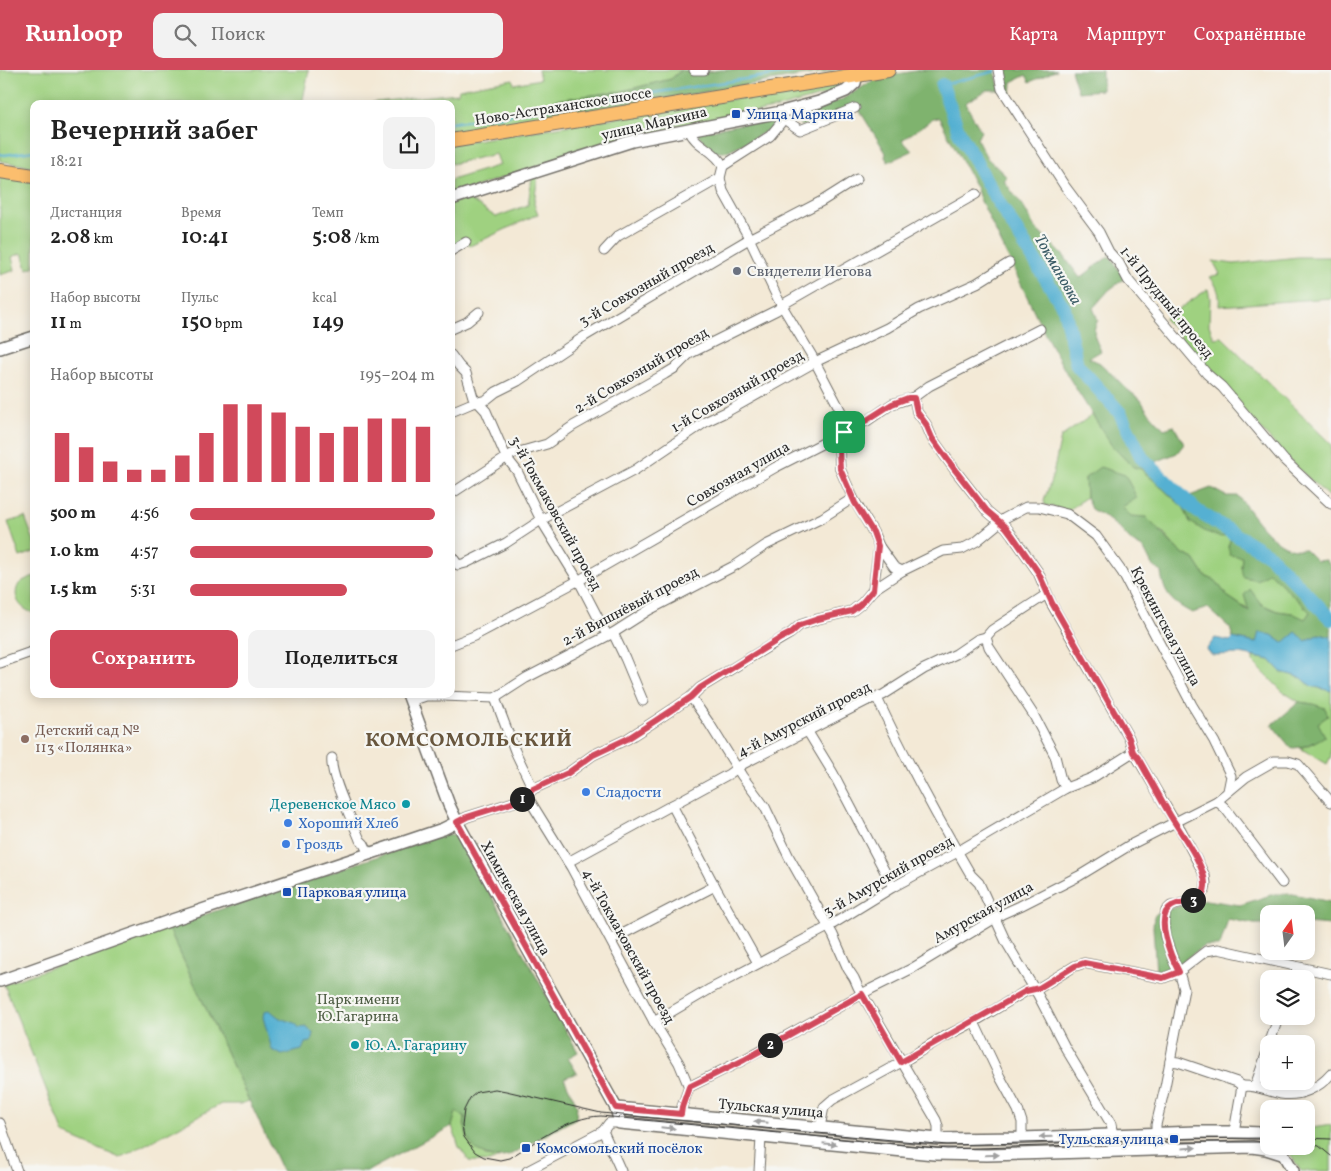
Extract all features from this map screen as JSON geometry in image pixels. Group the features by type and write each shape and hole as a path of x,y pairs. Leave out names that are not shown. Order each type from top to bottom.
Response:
{"main road":[{"name":"Ново-Астраханское шоссе","path":"455,140 888,70"},
{"path":"0,171 30,175"}],"street":[{"path":"694,70 704,70"},
{"name":"1-й Прудный проезд","path":"998,70 1002,89 1064,185 1099,232 1128,280 1207,374 1222,387 1284,460 1331,504"},
{"name":"улица Маркина","path":"455,198 632,141 782,115 846,91 854,83 855,75"},
{"path":"723,166 770,136 782,115 800,130 855,108"},
{"path":"689,130 691,136 719,157 723,166 720,178 723,191 750,240 782,306 815,362 845,419 844,432 841,437 840,469 853,498 873,532 878,546 894,567 902,571"},
{"path":"604,251 618,236 720,178"},
{"name":"3-й Совхозный проезд","path":"455,410 486,400 585,336 857,179"},
{"name":"2-й Совхозный проезд","path":"455,491 512,454 547,444 573,426 675,368 689,354 777,310 976,194"},
{"path":"455,249 466,242"},
{"name":"1-й Совхозный проезд","path":"455,561 458,565 466,563 506,543 541,520 634,470 707,421 736,407 815,362 887,328 919,309 977,283 1009,263"},
{"path":"455,327 467,322 479,312"},
{"name":"Совхозная улица","path":"455,643 474,636 577,581 715,504 776,467 867,420 892,404 914,398 929,386 1040,329"},
{"path":"0,348 30,338"},
{"name":"3-й Токмаковский проезд","path":"455,360 466,373 476,402 486,411 506,458 517,471 541,520 625,658 643,701"},
{"path":"914,398 917,412 926,424 932,438 987,511 1006,527 1038,572 1048,594 1129,738 1133,752 1176,823 1205,876 1206,884 1200,896 1191,901 1171,906 1166,911 1164,922 1165,936 1184,989 1156,1125 1156,1134"},
{"name":"2-й Вишнёвый проезд","path":"495,698 526,678 610,634 649,610 736,565 766,545 822,518 853,498"},
{"name":"Крекингская улица","path":"998,522 1026,507 1039,507 1067,514 1084,526 1104,545 1148,620 1192,705 1214,742 1231,776 1228,791"},
{"path":"0,981 178,918 444,829 467,817 524,799 530,792 568,773 593,755 627,739 691,697 700,688 791,633 800,625 852,611 873,590 902,571 943,551 962,549 976,541 998,522"},
{"path":"873,590 878,546"},
{"name":"4-й Амурский проезд","path":"568,862 744,764 866,701 877,698 924,669 956,654 986,637 992,630 1048,594"},
{"path":"986,637 989,647 1033,714 1055,756 1061,780 1066,788"},
{"path":"0,663 30,652"},
{"path":"455,696 495,698"},
{"path":"691,697 710,723 737,769 764,808 833,935 848,969 936,1120 938,1139"},
{"name":"Химическая улица","path":"410,698 448,805 616,1108"},
{"name":"4-й Токмаковский проезд","path":"495,698 530,792 654,1022 680,1063 689,1087"},
{"path":"877,698 925,793 971,875 979,882 1006,942 1111,1124 1113,1135"},
{"path":"808,732 833,773 893,887"},
{"name":"3-й Амурский проезд","path":"654,1022 710,988 828,927 893,887 1066,788 1092,778 1133,752"},
{"path":"332,758 330,765 360,840 369,854"},
{"name":"Амурская улица","path":"689,1087 744,1060 862,994 911,970 995,918 1079,876 1130,845 1217,801 1260,768 1274,762 1288,761 1298,764 1331,802"},
{"path":"1217,801 1225,808 1282,883"},
{"path":"672,805 714,886 758,963"},
{"path":"611,940 714,886"},
{"path":"820,1127 824,1107 832,1100 938,1040 974,1022 1026,991 1039,988 1075,966 1084,963 1163,978 1179,972 1206,951 1218,950 1328,974"},
{"path":"974,1022 1018,1110 1022,1122 1022,1138"},
{"path":"1170,1061 1237,1082 1242,1086 1255,1086 1281,1094 1301,1093 1321,1085 1331,1074"},
{"path":"1255,1086 1260,1071"},
{"path":"1234,1132 1242,1086"},
{"path":"681,1114 689,1087"},
{"path":"527,1171 603,1131 609,1123 620,1123 616,1108"},
{"name":"Тульская улица","path":"616,1108 938,1139 1260,1133"},
{"path":"0,1123 17,1171"},
{"name":"Тульская улица","path":"620,1123 934,1154 987,1155 1260,1148"},
{"path":"603,1131 621,1171"},
{"path":"759,1171 761,1138"},
{"name":"Тульская улица","path":"1284,1155 1293,1171"}],"green space":[{"path":"0,70 309,70 303,100 30,100 30,166 0,161"},
{"path":"538,70 681,70 671,79 623,91 555,100 548,119 455,134 455,100 394,100 458,93 459,89 513,79 514,84 540,79"},
{"path":"681,70 700,73 721,70 835,70 548,119 546,107 555,100 623,91 671,79"},
{"path":"921,70 995,70 1000,90 987,90 965,103 981,131 977,139 987,158 1007,177 1004,181 1024,208 1035,228 1064,256 1080,278 1109,256 1124,279 1109,290 1093,308 1098,320 1095,336 1101,351 1089,358 1100,363 1141,400 1146,409 1164,429 1174,426 1184,444 1177,453 1153,463 1187,497 1211,488 1226,496 1238,496 1275,540 1294,549 1305,549 1317,561 1326,560 1331,566 1331,637 1319,634 1306,641 1283,643 1272,635 1256,643 1233,638 1230,628 1208,608 1192,613 1174,602 1164,587 1161,572 1152,565 1144,549 1132,542 1105,517 1091,509 1086,497 1085,478 1100,467 1125,475 1137,498 1122,507 1131,516 1146,517 1180,552 1194,559 1205,576 1216,581 1227,596 1249,611 1244,595 1250,589 1261,604 1277,611 1292,613 1305,619 1310,612 1269,572 1257,580 1243,577 1242,557 1230,555 1228,547 1231,537 1227,535 1221,537 1206,532 1190,522 1184,508 1141,469 1133,467 1112,446 1068,376 1046,336 976,187 939,118 933,119 902,140 912,151 888,162 885,157 886,153 858,108 801,126 795,121 794,116 797,112 839,101 876,79"},
{"path":"1001,70 1057,70 1030,82 1026,75 1012,82 1011,97 1005,88"},
{"path":"1071,70 1102,70 1102,90 1078,92"},
{"path":"835,83 840,85 837,90 831,93 778,108 631,137 591,148 455,194 455,179 500,165 496,154 455,163 455,143"},
{"path":"772,118 776,119 770,129 725,152 715,152 696,133"},
{"path":"538,175 534,204 538,214 470,246 466,240 455,246 455,202 467,198 496,217 528,205 532,177"},
{"path":"0,177 30,181 30,268 27,269 22,253 12,257 15,270 0,275"},
{"path":"1298,257 1331,257 1331,298 1219,306 1218,291 1210,277 1220,274 1213,261 1234,264"},
{"path":"1208,289 1210,298 1209,325 1214,338 1222,337 1331,444 1331,499 1287,458 1182,342 1179,333 1164,319"},
{"path":"1092,415 1119,453 1126,460 1141,469 1184,508 1190,522 1231,537 1228,547 1242,557 1241,567 1269,572 1310,612 1305,620 1292,613 1277,611 1261,604 1250,590 1250,611 1227,596 1216,581 1205,576 1194,559 1180,552 1162,532 1131,516 1085,478 1086,497 1068,511 1045,505 1044,501 1053,474 1061,437"},
{"path":"25,517 30,530 30,553 20,557 8,522"},
{"path":"30,578 30,611 21,606 16,594 19,584"},
{"path":"1253,657 1270,660 1281,672 1302,678 1311,686 1331,691 1331,756 1327,764 1300,748 1312,744 1318,723 1313,704 1299,702 1282,691 1253,662"},
{"path":"1299,702 1325,708 1328,716 1318,723 1325,736 1309,745 1291,748 1272,725"},
{"name":"Парк имени Ю.Гагарина","path":"448,834 460,839 578,1052 568,1058 577,1073 564,1078 577,1105 576,1118 508,1156 499,1157 482,1153 470,1143 465,1127 465,1117 456,1112 452,1126 368,1171 282,1171 168,927"},
{"path":"1274,894 1293,894 1331,902 1331,925 1315,924 1315,905 1260,905 1260,924 1228,919 1220,946 1204,946 1170,970 1156,973 1153,927 1154,916 1160,911 1206,900 1240,905"},
{"path":"168,927 249,1101 240,1104 221,1104 120,1158 64,1134 4,984"},
{"path":"456,1112 465,1117 464,1126 485,1156 499,1158 489,1162 469,1161 459,1147 452,1126"},
{"path":"1331,1125 1331,1171 1301,1171 1290,1155 1315,1155 1315,1128"}],"water":[{"path":"1259,632 1272,635 1283,643 1296,632 1306,641 1319,634 1331,637 1331,691 1311,686 1302,678 1281,672 1270,660 1240,654 1213,655 1206,650 1215,638 1230,641 1233,638 1256,643"},
{"path":"269,1010 280,1018 293,1022 299,1028 306,1027 313,1033 311,1042 305,1043 302,1050 282,1055 272,1050 263,1017 264,1012"}],"waterway":[{"path":"455,122 807,70"},
{"path":"942,85 996,71"},
{"name":"Токмановка","path":"942,85 958,130 994,195 1064,308 1077,365 1120,413 1142,458 1197,511 1269,555 1331,619"},
{"path":"0,154 30,152"}],"tram line":[{"path":"1260,1138 947,1145 601,1113 495,1089 477,1092 470,1098 464,1110 462,1126 464,1137 475,1152 484,1157 500,1160 509,1158 565,1125 588,1117 601,1116 947,1149 1173,1142 1260,1142"},
{"path":"1315,1138 1331,1139"},
{"path":"1315,1145 1331,1156"}],"place":[{"name":"Улица Маркина","path":"736,114"},
{"name":"Свидетели Иегова","path":"737,271"},
{"name":"Детский сад № 113 «Полянка»","path":"25,739"},
{"name":"Сладости","path":"586,792"},
{"name":"Деревенское Мясо","path":"406,804"},
{"name":"Хороший Хлеб","path":"288,823"},
{"name":"Гроздь","path":"286,844"},
{"name":"Парковая улица","path":"287,892"},
{"name":"Ю. А. Гагарину","path":"355,1045"},
{"name":"Тульская улица","path":"1174,1139"},
{"name":"Комсомольский посёлок","path":"526,1148"}],"district":[{"name":"КОМСОМОЛЬСКИЙ","path":"469,739"}],"route":[{"path":"908,398 914,398 917,412 926,424 932,438 987,511 1006,527 1038,572 1052,603 1129,738 1133,752 1181,830 1205,876 1206,884 1200,896 1191,901 1171,906 1166,911 1164,922 1165,936 1179,972 1163,978 1084,963 1075,966 1039,988 1026,991 901,1062 862,994 744,1060 689,1087 681,1114 616,1108 457,822 524,799 533,789 568,773 593,755 627,739 691,697 700,688 791,633 800,625 852,611 862,603 873,590 878,546 873,532 855,503 840,469 839,450 841,437 844,432 892,404 908,398"}]}
